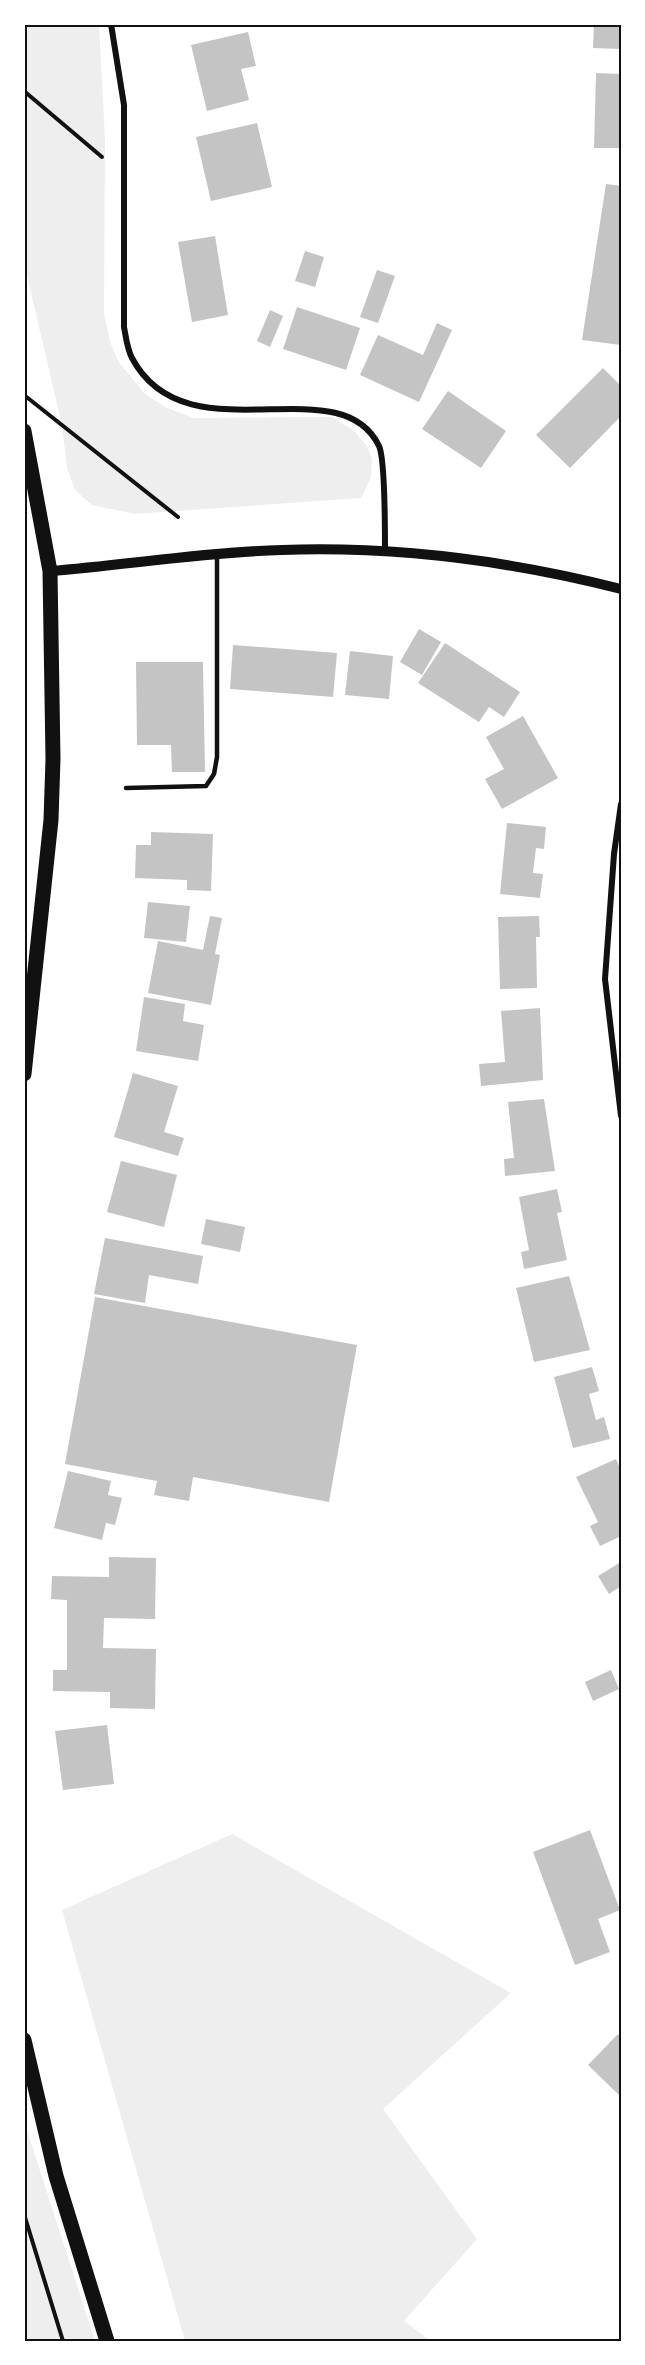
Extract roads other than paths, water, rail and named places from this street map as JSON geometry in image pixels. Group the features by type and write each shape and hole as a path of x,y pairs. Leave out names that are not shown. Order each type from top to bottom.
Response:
{"main road":[{"path":"24,431 50,572 53,759 51,820 24,1074"},
{"path":"24,2040 56,2176 107,2341"}],"street":[{"path":"111,24 124,105 124,327 131,356 142,373 165,393 195,406 230,410 321,409 345,414 364,425 380,447 386,551"},
{"path":"50,572 217,553 283,550 386,551 558,573 621,589"},
{"path":"621,804 614,854 605,979 621,1116"}],"lane":[{"path":"126,788 206,786 214,774 217,757 217,553"}]}
